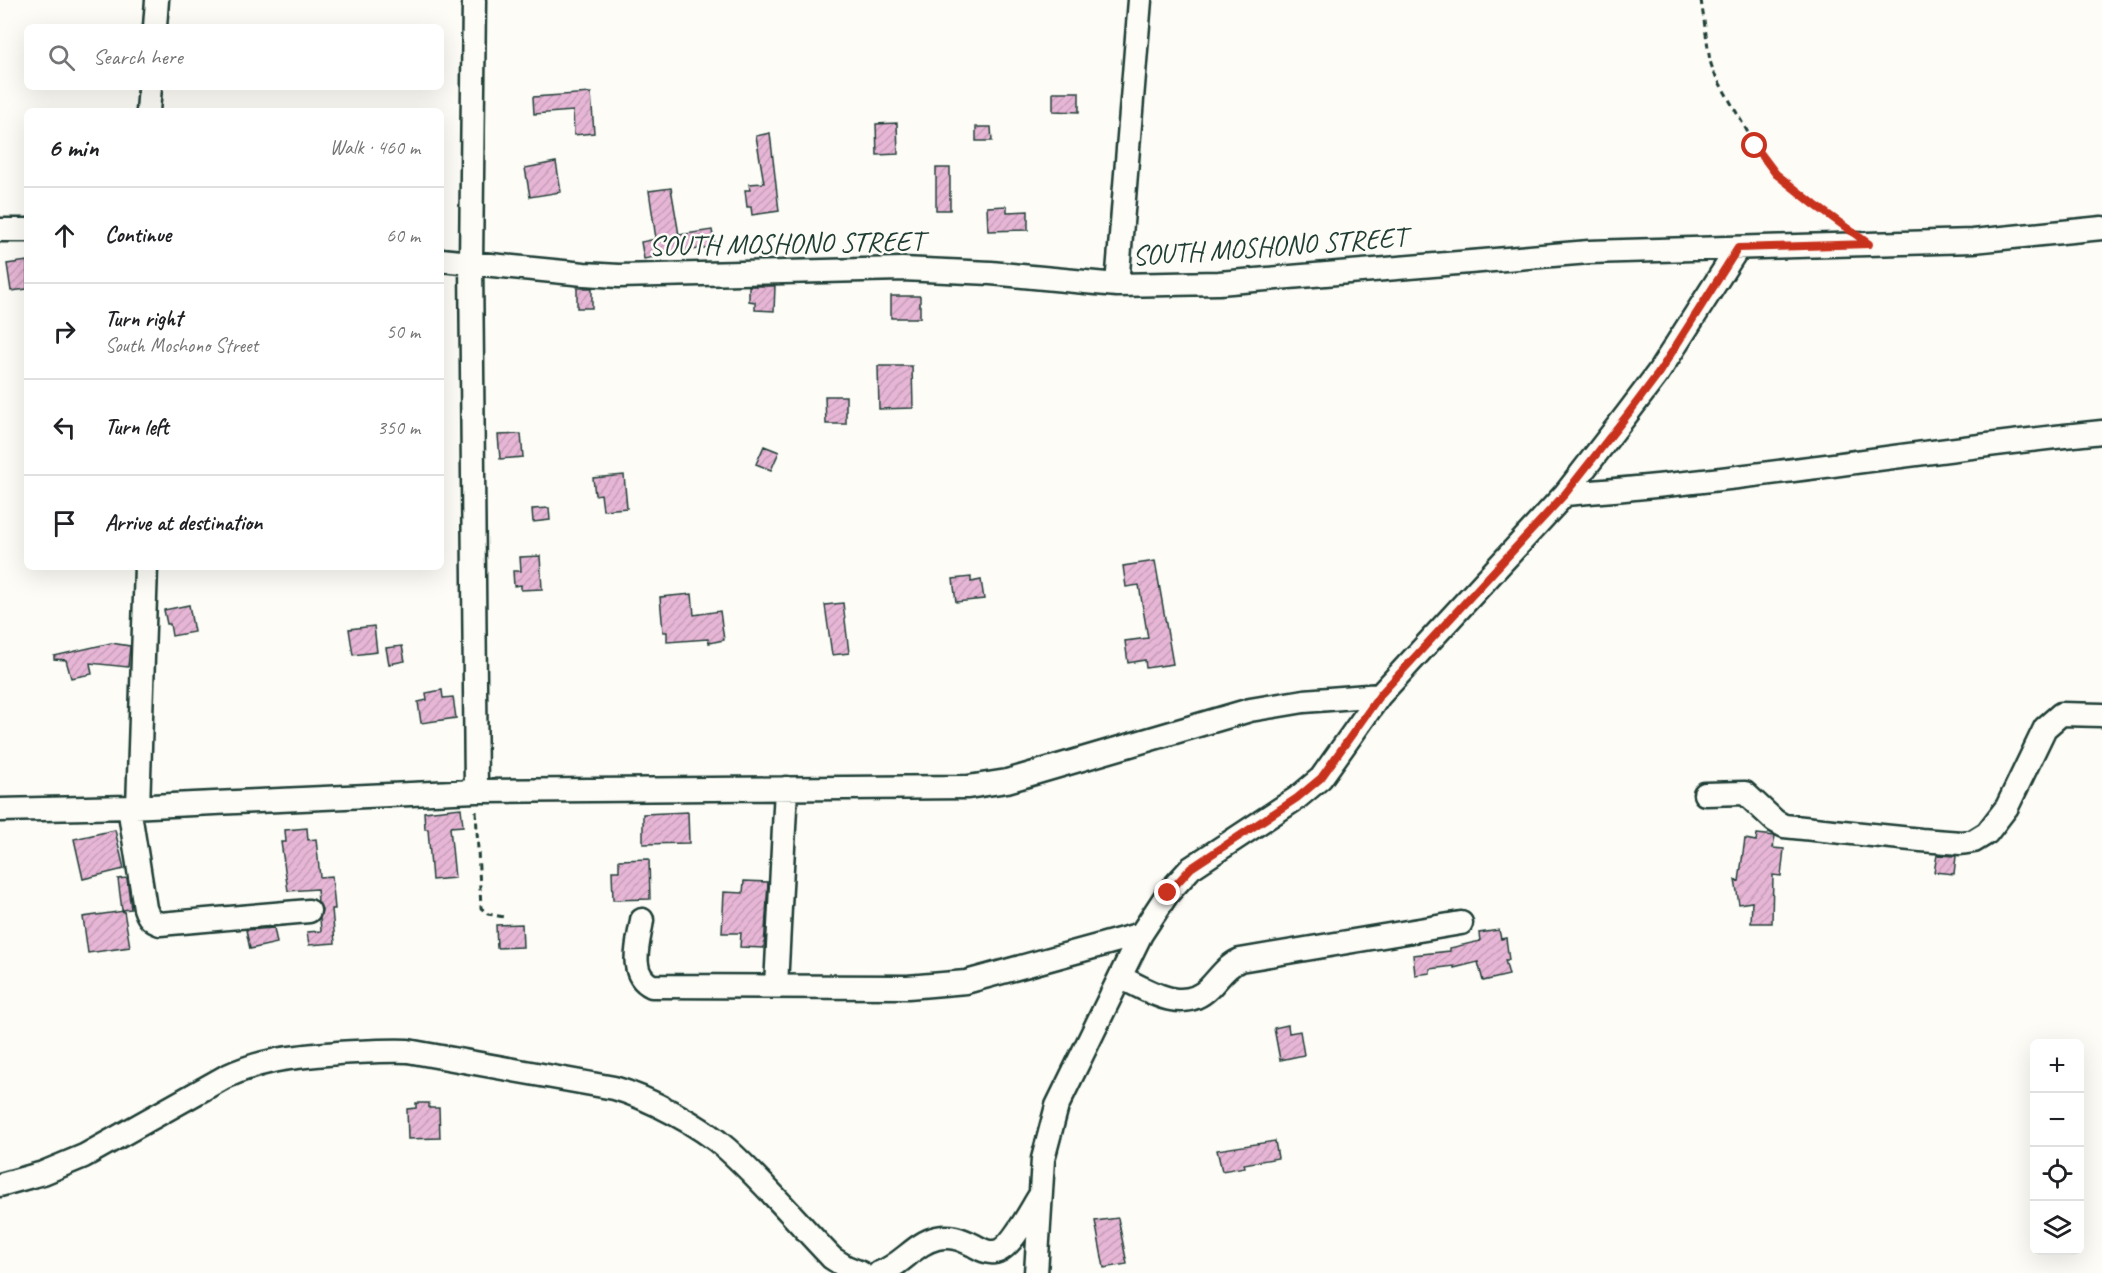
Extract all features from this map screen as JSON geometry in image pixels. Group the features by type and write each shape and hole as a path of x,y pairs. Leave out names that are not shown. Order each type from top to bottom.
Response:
{"street":[{"path":"155,24 157,0"},
{"path":"474,0 471,262 476,791"},
{"path":"1117,285 1140,0"},
{"path":"148,108 150,90"},
{"name":"SOUTH MOSHONO STREET","path":"444,260 619,276 902,269 991,273 1117,285 1250,281 1590,252 1973,241 2102,228"},
{"path":"0,230 24,230"},
{"path":"1036,1273 1046,1142 1057,1106 1141,934 1176,883 1191,868 1297,798 1321,778 1380,695 1565,494 1658,374 1738,248"},
{"path":"1565,494 1729,479 1912,453 2102,432"},
{"path":"146,570 134,807 147,915 160,924 309,911"},
{"path":"0,810 134,807 476,791 968,787 1024,776 1250,710 1304,701 1380,695"},
{"path":"1705,794 1745,793 1775,821 1784,826 1961,843 1974,840 1987,833 2007,807 2045,728 2056,717 2068,713 2102,715"},
{"path":"776,986 786,788"},
{"path":"642,920 636,966 638,973 646,983 652,986 908,987 946,985 966,982 1141,934"},
{"path":"1120,977 1164,998 1186,1000 1201,995 1230,965 1240,960 1461,923"},
{"path":"0,1185 43,1173 84,1156 247,1067 286,1058 387,1050 408,1051 614,1088 646,1099 715,1139 736,1157 832,1258 861,1273"},
{"path":"879,1273 889,1269 920,1245 935,1238 960,1238 986,1252 998,1252 1008,1244 1041,1195"}],"path":[{"path":"1701,0 1710,61 1714,73 1770,168 1815,205 1869,244"},
{"path":"476,791 482,908 488,914 504,917"}],"building":[{"path":"1053,92 1079,92 1079,112 1053,111"},
{"path":"591,93 594,133 574,135 573,111 534,114 533,97"},
{"path":"897,123 898,154 877,155 876,124"},
{"path":"976,127 991,127 992,141 976,141"},
{"path":"770,133 779,211 752,215 751,207 747,207 745,190 750,190 749,184 764,183 756,136"},
{"path":"556,162 561,192 530,197 525,168"},
{"path":"936,168 950,168 950,210 936,210"},
{"path":"671,188 679,235 712,230 715,246 644,259 641,242 656,239 649,191"},
{"path":"1007,206 1007,212 1028,211 1028,230 988,231 987,207"},
{"path":"24,261 24,289 11,291 7,264"},
{"path":"749,286 775,286 774,311 755,310 755,302 749,301"},
{"path":"577,288 592,288 592,308 577,308"},
{"path":"891,296 920,296 920,318 891,318"},
{"path":"878,366 912,366 913,408 879,409"},
{"path":"825,396 846,396 846,424 826,424"},
{"path":"521,434 523,457 500,459 498,435"},
{"path":"764,446 779,452 771,470 756,464"},
{"path":"624,475 627,508 603,510 601,494 595,495 593,478"},
{"path":"549,508 550,520 533,522 532,509"},
{"path":"540,556 542,589 521,590 521,585 514,586 513,571 521,571 520,557"},
{"path":"1155,561 1173,664 1146,668 1145,660 1128,663 1125,641 1148,638 1139,585 1126,587 1123,566"},
{"path":"971,577 971,582 981,580 984,599 956,602 953,579"},
{"path":"692,594 694,615 720,611 724,640 709,643 708,639 667,642 667,632 663,632 660,597"},
{"path":"843,603 849,653 832,655 825,605"},
{"path":"189,605 194,632 172,636 164,610"},
{"path":"374,626 377,652 353,655 349,629"},
{"path":"111,643 130,646 128,667 90,663 92,674 71,678 66,660 54,659 54,656"},
{"path":"402,646 405,661 389,664 386,648"},
{"path":"442,690 443,698 453,697 456,718 421,723 418,702 427,700 426,693"},
{"path":"461,808 463,826 450,827 455,878 432,880 428,829 425,829 424,812"},
{"path":"688,812 689,843 643,844 643,814"},
{"path":"307,828 308,840 316,839 320,877 332,876 335,943 309,945 307,932 321,931 322,909 318,902 317,889 288,891 281,842 286,842 285,830"},
{"path":"115,830 124,869 83,879 74,839"},
{"path":"1757,834 1775,836 1773,848 1784,849 1781,876 1773,875 1772,923 1751,923 1752,902 1739,904 1735,880 1739,881 1745,839 1756,841"},
{"path":"1937,855 1956,856 1954,874 1934,872"},
{"path":"649,859 650,899 613,900 612,871 619,871 619,860"},
{"path":"127,878 131,909 122,910 118,879"},
{"path":"744,881 768,882 764,948 740,947 741,933 722,933 724,892 743,893"},
{"path":"124,911 130,947 88,953 83,917"},
{"path":"522,924 523,947 497,948 496,925"},
{"path":"274,928 277,943 250,949 246,930"},
{"path":"1499,930 1501,939 1506,938 1509,960 1505,960 1509,975 1483,981 1478,962 1454,968 1454,966 1430,969 1430,973 1415,975 1413,955 1450,951 1450,948 1480,941 1479,933"},
{"path":"1288,1025 1289,1033 1300,1031 1304,1055 1280,1060 1274,1028"},
{"path":"416,1103 429,1103 429,1108 439,1108 440,1138 408,1139 407,1109 416,1108"},
{"path":"1275,1141 1278,1158 1244,1164 1245,1167 1222,1171 1217,1150"},
{"path":"1118,1218 1127,1264 1104,1268 1095,1221"}],"route":[{"path":"1168,893 1191,868 1297,798 1321,778 1380,695 1565,494 1628,414 1658,374 1738,248 1869,244 1776,174 1755,146"}]}
